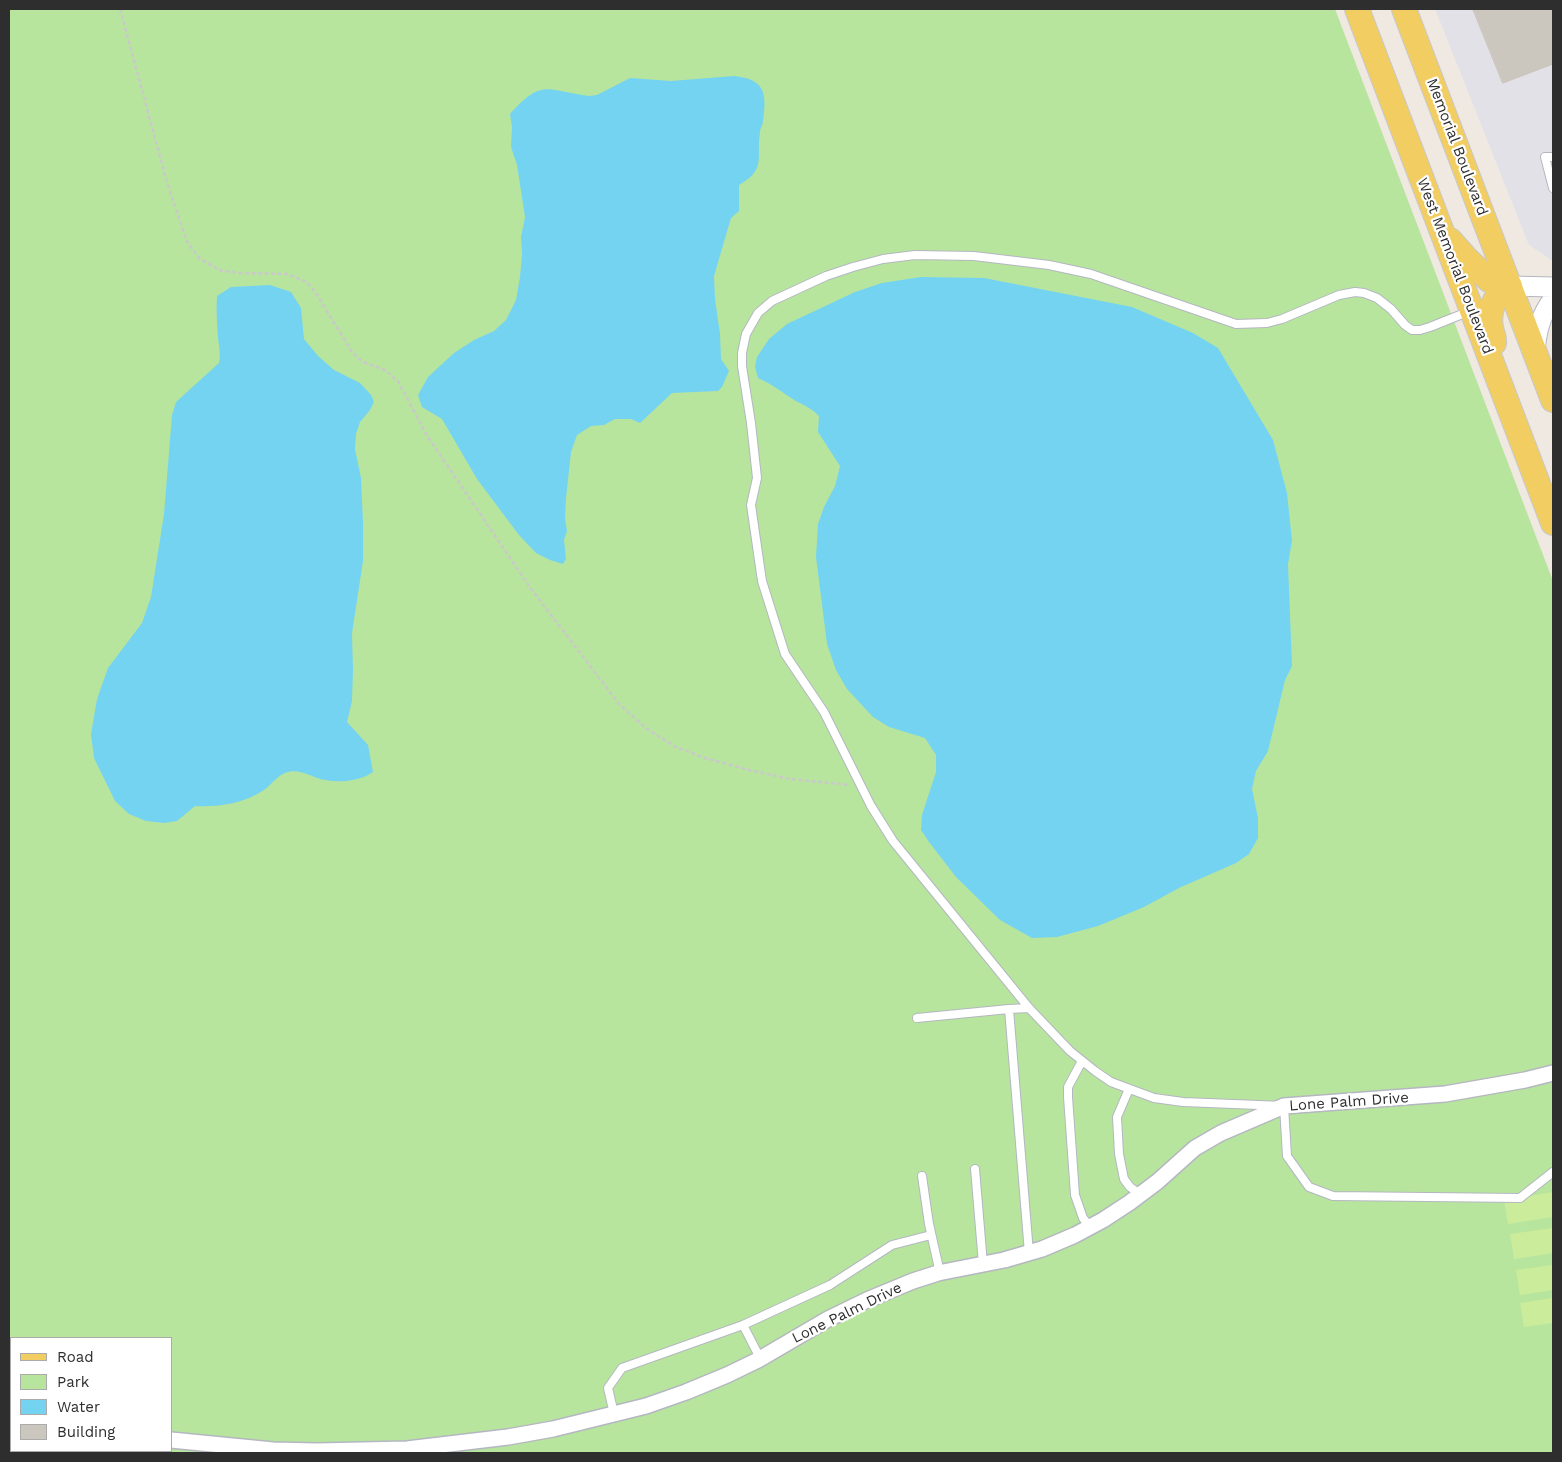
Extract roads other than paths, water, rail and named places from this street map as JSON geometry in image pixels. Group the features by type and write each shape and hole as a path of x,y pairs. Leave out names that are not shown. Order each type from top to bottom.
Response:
{"main road":[{"name":"West Memorial Boulevard","path":"1357,9 1553,523"},
{"name":"Memorial Boulevard","path":"1404,9 1510,286"},
{"path":"1441,229 1467,259 1489,280 1510,286"},
{"path":"1510,286 1553,400"},
{"path":"1490,355 1494,339 1490,324 1492,307 1500,292 1510,286"}],"street":[{"path":"1510,286 1553,287"},
{"path":"1534,352 1538,326 1545,309 1553,299"},
{"name":"Lone Palm Drive","path":"172,1440 272,1451 407,1449 508,1437 554,1429 614,1414 686,1392 760,1358 828,1319 913,1280 1029,1253 1075,1235 1140,1194 1195,1148 1221,1133 1284,1106 1445,1094 1525,1080 1553,1073"}],"lane":[{"path":"1553,157 1546,157 1553,188"},
{"path":"1472,310 1430,327 1412,330 1377,298 1355,292 1339,295 1268,323 1236,324 1082,272 1011,259 941,254 915,255 883,259 853,267 826,276 772,301 758,314 748,328 742,353 742,366 757,478 750,505 762,581 785,654 824,712 871,806 893,841 1029,1008 1082,1061 1110,1082 1154,1098 1183,1102 1284,1106 1287,1156 1310,1187 1333,1196 1520,1198 1553,1172"},
{"path":"917,1018 1029,1008"},
{"path":"1009,1009 1029,1253"},
{"path":"1082,1061 1068,1087 1068,1097 1075,1195 1083,1218 1090,1227"},
{"path":"1129,1090 1117,1116 1119,1154 1124,1179 1130,1187 1140,1194"},
{"path":"976,1169 983,1264"},
{"path":"922,1176 931,1234 940,1273"},
{"path":"614,1414 608,1388 622,1368 743,1325 830,1285 892,1245 931,1234"},
{"path":"743,1325 760,1358"}],"water":[{"path":"734,76 752,80 758,84 762,89 765,103 760,131 757,168 754,174 739,185 739,211 731,218 714,276 721,359 729,371 722,387 718,391 672,393 640,423 631,419 615,419 604,425 591,426 577,435 571,452 566,498 565,518 567,531 564,540 566,559 563,564 550,560 536,553 519,535 477,479 442,419 422,407 418,395 428,377 454,353 474,340 494,331 506,320 516,300 522,254 521,237 525,217 517,165 511,147 512,127 510,114 530,95 545,89 589,96 597,95 630,78 671,81"},
{"path":"921,277 984,278 1132,307 1193,333 1218,348 1273,440 1287,493 1292,541 1288,564 1292,666 1285,680 1268,751 1256,771 1252,789 1258,818 1258,838 1249,854 1236,863 1179,888 1144,907 1098,926 1057,937 1032,938 1000,920 956,877 921,830 922,815 936,772 936,755 925,738 889,727 873,717 847,689 836,670 827,644 816,557 818,524 835,486 840,466 818,432 819,416 811,409 758,378 755,367 757,357 769,339 787,324 855,292 882,283"},
{"path":"270,285 291,292 301,308 304,339 318,356 334,370 360,383 371,395 374,402 360,422 356,434 355,449 361,478 363,561 352,633 352,701 347,722 368,745 373,772 356,779 331,781 290,771 279,776 267,788 248,799 222,805 195,806 177,821 164,823 146,821 129,814 115,801 94,758 91,734 97,699 108,668 142,623 151,597 164,514 172,415 176,402 219,363 217,296 231,287"}]}
